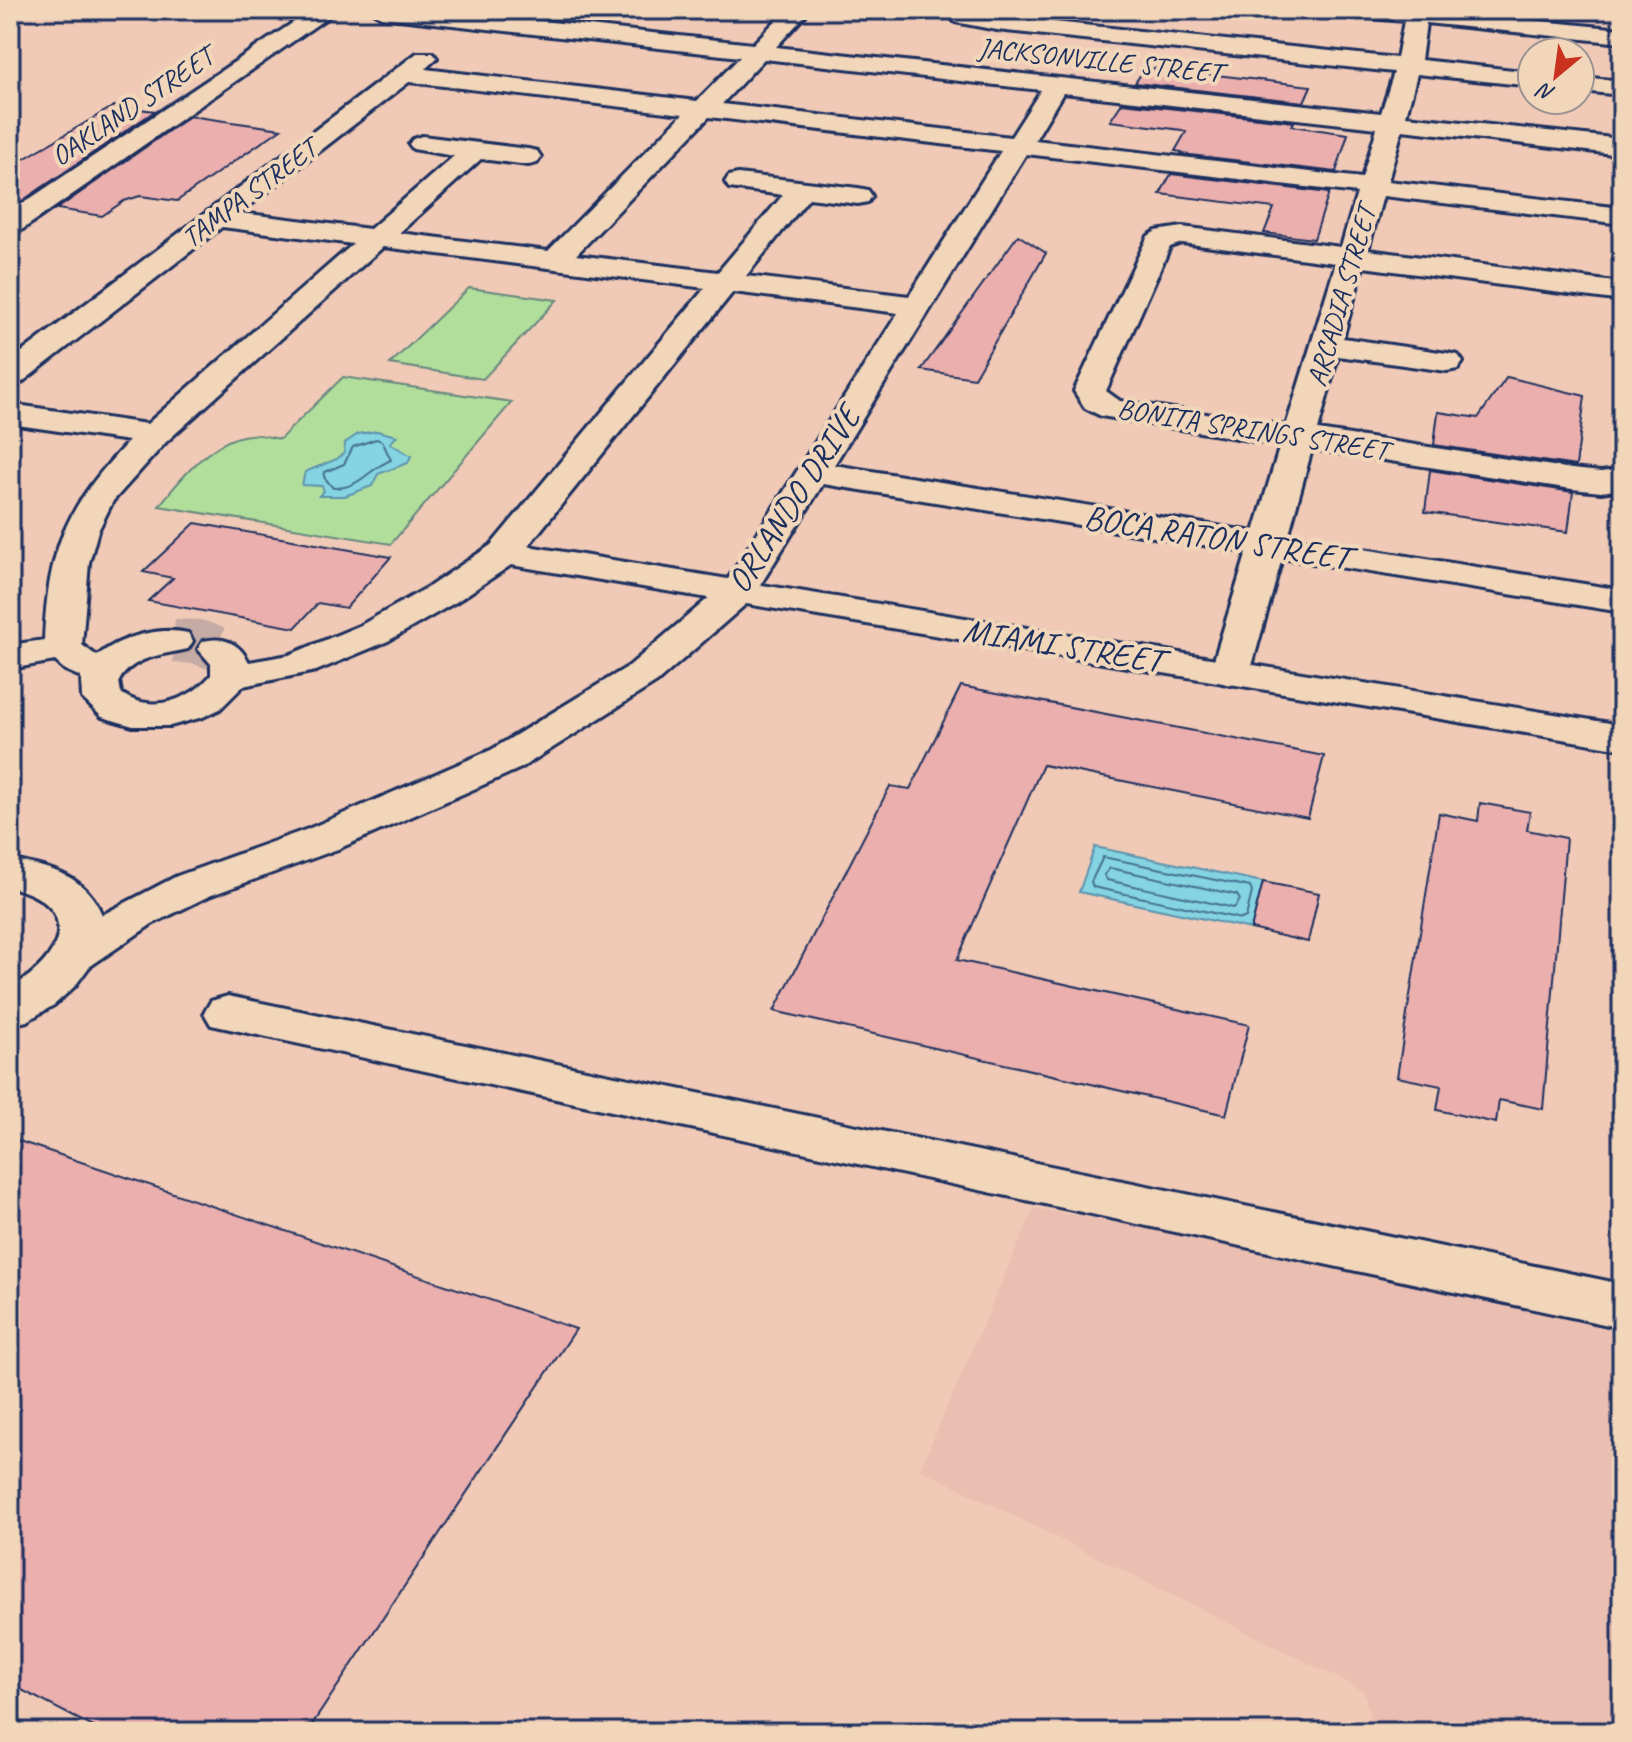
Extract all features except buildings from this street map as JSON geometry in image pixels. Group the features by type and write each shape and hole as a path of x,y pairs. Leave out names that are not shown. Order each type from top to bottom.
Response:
{"street":[{"name":"OAKLAND STREET","path":"10,225 327,10"},
{"name":"JACKSONVILLE STREET","path":"381,10 481,15 758,52 1622,147"},
{"path":"554,261 799,10"},
{"path":"955,10 963,17 978,21 1516,77"},
{"path":"1360,10 1417,13 1622,36"},
{"name":"ARCADIA STREET","path":"1230,673 1392,122 1408,65 1417,13"},
{"name":"TAMPA STREET","path":"10,376 481,15"},
{"path":"404,74 1622,216"},
{"name":"ORLANDO DRIVE","path":"10,1009 55,981 75,955 136,914 193,886 323,839 506,759 643,674 738,592 1056,85"},
{"path":"1596,86 1622,88"},
{"path":"422,144 528,157"},
{"path":"102,672 79,662 63,648 64,599 87,515 113,479 154,435 475,151"},
{"path":"738,182 858,196"},
{"path":"174,641 131,651 102,672 98,690 108,705 132,714 147,715 194,707 218,692 224,662 253,676 305,664 449,591 504,553 802,189"},
{"path":"216,218 917,306"},
{"name":"BONITA SPRINGS STREET","path":"1622,292 1182,235 1166,237 1158,242 1090,391 1096,401 1112,409 1572,479 1601,482 1622,479"},
{"path":"1326,345 1447,362"},
{"path":"10,414 154,435"},
{"name":"BOCA RATON STREET","path":"813,472 1622,601"},
{"name":"MIAMI STREET","path":"504,553 1622,737"},
{"path":"10,657 63,648"},
{"path":"10,873 28,875 54,884 72,899 81,916 82,935 75,955"},
{"name":"ORLANDO DRIVE","path":"72,899 131,897 193,886"},
{"path":"228,1013 1622,1306"}],"shaded area":[{"path":"1034,1208 1622,1312 1622,1732 1373,1732 1364,1691 920,1469"}],"green space":[{"path":"469,288 557,300 483,379 390,364"},
{"path":"343,377 512,402 391,544 159,506 187,472 210,452 235,438 249,435 280,439"}],"water":[{"path":"377,431 397,436 390,443 411,456 408,463 378,474 372,486 345,496 319,496 324,491 322,486 302,485 305,472 337,459 344,453 345,443 358,434"},
{"path":"1095,847 1263,882 1251,929 1079,892"}],"tunnel":[{"path":"174,641 198,642 217,649"}]}
